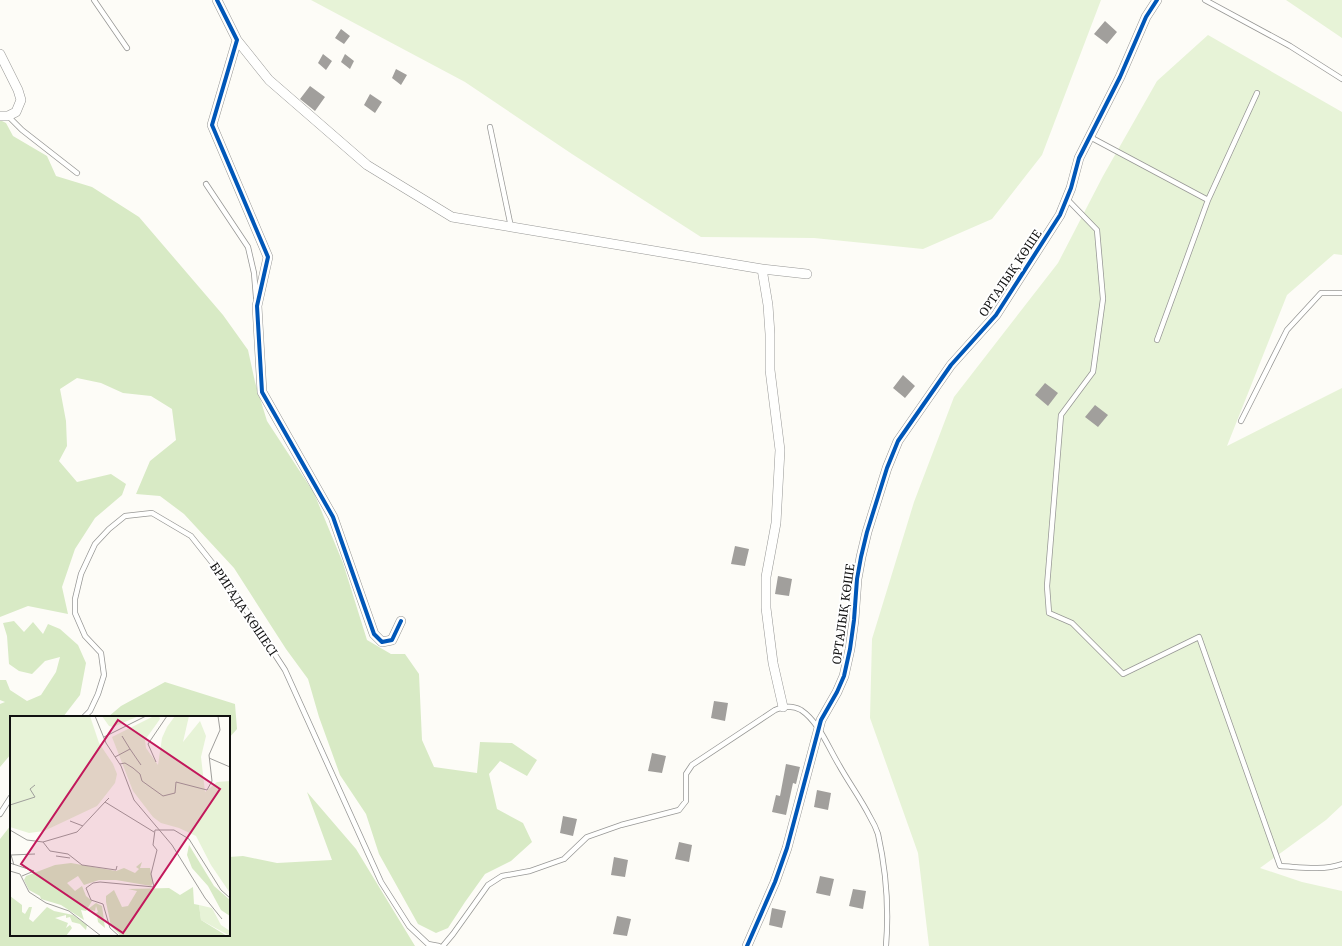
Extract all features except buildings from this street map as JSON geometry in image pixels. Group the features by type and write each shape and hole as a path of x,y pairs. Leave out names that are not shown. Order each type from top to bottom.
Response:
{"street":[{"path":"217,0 237,40 269,80 367,165 452,217 762,268 807,274"},
{"name":"ОРТАЛЫҚ КӨШЕ","path":"747,946 775,882 823,716 837,692 844,676 850,649 857,579 861,557 867,532 887,468 898,441 951,365 996,315 1060,215 1079,158 1120,77 1146,17 1157,0"},
{"path":"237,40 212,125 268,257 257,306 262,392 333,517 374,634 382,642 392,640 401,621"},
{"path":"0,54 18,90 21,100 16,112 4,116"},
{"path":"762,268 768,305 770,370 780,450 776,523 766,577 766,608 773,663 783,707"}],"lane":[{"path":"94,0 127,48"},
{"path":"1205,0 1290,46 1342,79"},
{"path":"1157,340 1208,200 1257,93"},
{"path":"4,116 78,173"},
{"path":"490,127 511,227"},
{"path":"1090,137 1208,200"},
{"path":"206,184 248,247 254,273 257,306"},
{"path":"1066,198 1097,230 1103,299 1093,372 1061,415 1048,586 1049,614 1072,623 1123,674 1199,637 1280,866 1332,868 1342,864"},
{"path":"1241,421 1287,330 1321,293 1342,293"},
{"name":"БРИГАДА КӨШЕСІ","path":"85,716 90,711 98,694 104,675 101,653 85,636 75,613 74,600 81,574 95,544 109,529 125,516 152,513 191,536 229,584 285,670 381,882 409,926 428,944 439,946"},
{"path":"443,946 488,885 502,876 530,871 564,859 587,837 621,825 680,810 686,801 686,774 692,765 775,710 791,706 808,716 819,730 839,766 862,802 877,832 885,879 888,929 886,946"},
{"path":"0,814 10,799"}],"green space":[{"path":"311,0 1101,0 1042,155 992,219 923,249 814,238 701,237 572,154 465,82"},
{"path":"1286,0 1342,0 1342,38"},
{"path":"1208,35 1342,112 1342,255 1334,254 1287,295 1227,446 1342,388 1342,805 1326,820 1260,868 1302,882 1342,891 1342,946 929,946 918,853 870,718 872,639 914,502 954,397 1058,263 1103,176 1157,81"},
{"path":"0,120 6,123 13,136 47,156 56,176 92,187 139,217 223,315 248,350 255,382 267,421 314,493 343,563 367,640 391,654 405,654 419,674 422,740 434,767 477,773 480,742 512,743 537,760 527,776 500,761 489,774 497,809 523,823 532,842 511,861 485,874 448,928 436,933 418,924 379,854 366,814 340,775 319,717 308,679 286,649 234,568 184,514 160,496 136,494 150,461 176,440 172,409 151,396 123,393 101,383 77,378 60,389 66,421 67,446 59,461 77,482 111,474 126,484 122,495 95,518 75,549 62,587 68,614 28,606 0,617"},
{"path":"14,621 24,632 33,622 43,634 48,624 60,629 78,645 86,663 80,695 64,716 10,716 10,755 0,767 0,704 5,702 0,700 0,680 6,680 10,690 27,701 41,695 56,672 60,657 45,661 32,674 19,671 9,664 7,636 3,623"},
{"path":"165,682 235,704 237,729 230,737 230,716 109,716 121,706"},
{"path":"307,792 356,849 415,946 0,946 0,839 10,826 10,936 230,936 230,857 243,856 277,863 332,860"}],"cycle path":[{"path":"217,0 237,40 212,125 268,257 257,306 262,392 333,517 374,634 382,642 392,640 401,621"},
{"path":"747,946 775,882 787,848 821,720 837,692 844,676 850,649 857,579 861,557 867,532 887,468 898,441 951,365 996,315 1060,215 1071,188 1079,158 1120,77 1146,17 1157,0"}]}
